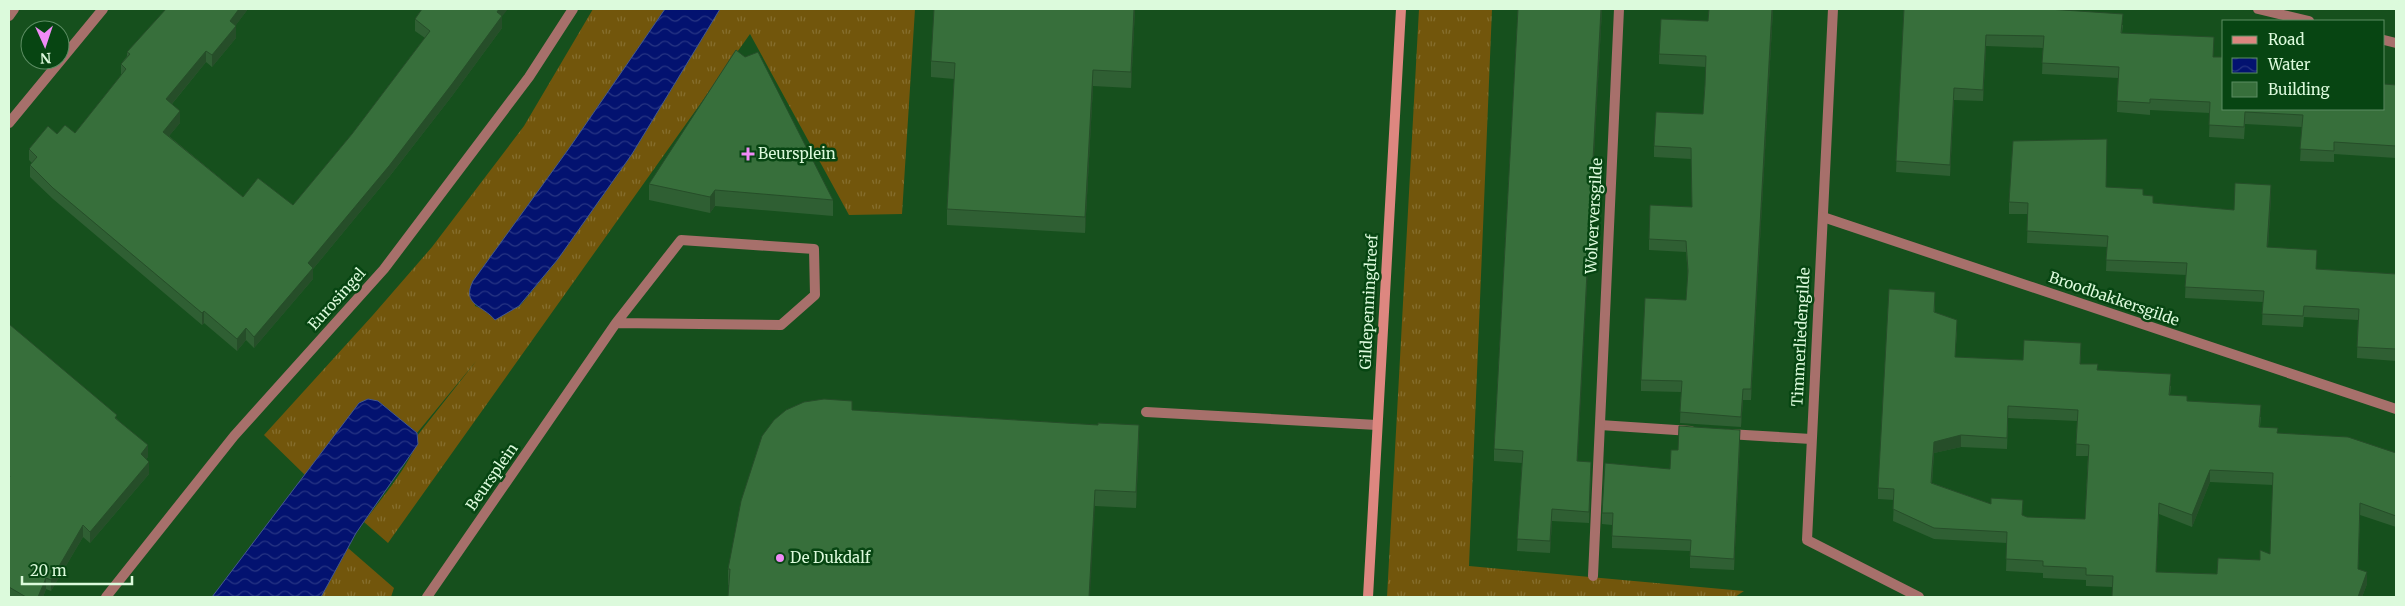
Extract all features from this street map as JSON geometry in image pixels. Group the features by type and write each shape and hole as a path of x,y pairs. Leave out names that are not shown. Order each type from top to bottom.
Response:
{"street":[{"path":"9,16 14,9"},
{"path":"9,122 103,9"},
{"name":"Eurosingel","path":"106,597 234,436 384,269 529,77 573,9"},
{"name":"Gildepenningdreef","path":"1368,597 1401,9"},
{"name":"Wolverversgilde","path":"1592,576 1619,9"},
{"name":"Timmerliedengilde","path":"1833,9 1806,540 1920,597"},
{"path":"2258,9 2305,20"},
{"name":"Broodbakkersgilde","path":"1823,217 2396,409"},
{"name":"Beursplein","path":"427,597 616,323 681,240 814,249 815,295 781,325 616,323"},
{"path":"1146,412 1377,425"},
{"path":"1600,425 1810,439"}],"green space":[{"path":"593,9 665,9 570,147 473,281 475,306 488,311 519,307 558,259 632,154 720,9 915,9 902,214 849,215 750,34 388,543 364,522 404,467 416,445 417,436 477,360 417,433 378,401 359,404 305,475 264,435 432,247 524,126"},
{"path":"1419,9 1492,9 1469,566 1744,591 1735,597 1387,597"},
{"path":"348,548 394,588 391,597 321,597"}],"water":[{"path":"665,9 720,9 632,154 558,259 519,306 495,320 472,300 470,289 473,281 570,147"},
{"path":"368,399 378,401 417,433 418,444 356,533 321,597 212,597 359,403"}],"building":[{"path":"166,9 239,9 230,21 236,26 212,55 206,51 166,99 180,111 163,132 243,197 258,178 293,205 352,134 430,31 415,19 422,9 499,9 497,12 502,16 389,166 308,263 313,268 254,337 246,328 237,339 204,311 202,313 53,188 30,165 37,157 29,149 48,126 57,134 65,125 75,133 126,69 121,64 130,54 127,52"},
{"path":"934,9 1134,9 1131,72 1093,70 1085,217 947,209 955,63 931,61"},
{"path":"1518,9 1601,9 1577,461 1591,462 1589,512 1552,509 1550,541 1517,539 1523,451 1494,449"},
{"path":"1709,9 1772,9 1751,389 1743,389 1741,417 1680,412 1682,381 1641,380 1645,298 1686,300 1688,271 1686,241 1649,239 1650,205 1692,207 1691,148 1654,146 1656,112 1703,114 1705,85 1706,56 1659,54 1661,19 1708,21"},
{"path":"1904,9 2048,9 2123,14 2121,33 2214,37 2213,57 2222,57 2222,110 2385,110 2385,84 2396,85 2396,146 2334,142 2334,151 2300,149 2303,115 2245,112 2244,127 2209,125 2210,102 2150,99 2150,103 2117,101 2119,67 2042,63 2044,36 1986,35 1983,90 1954,88 1950,165 1896,161"},
{"path":"736,50 745,57 758,52 833,200 715,190 710,197 649,184"},
{"path":"2107,139 2106,187 2143,189 2143,195 2153,196 2153,203 2234,210 2235,183 2271,185 2267,247 2317,250 2316,269 2396,274 2396,349 2357,347 2359,309 2304,306 2303,316 2262,314 2264,291 2185,287 2187,263 2106,260 2108,236 2027,231 2028,203 2009,202 2013,141"},
{"path":"1889,289 1935,292 1934,312 1957,320 1955,357 2023,360 2024,340 2081,343 2080,364 2098,364 2097,370 2171,374 2169,395 2187,396 2187,401 2261,405 2259,427 2278,428 2277,433 2348,437 2396,453 2396,516 2360,503 2358,569 2367,572 2358,597 2112,597 2113,576 2086,575 2086,568 2043,566 2043,561 2006,559 2007,532 1934,528 1893,509 1894,489 1878,488","holes":["2008,406 2078,410 2076,444 2089,445 2085,519 2027,517 2022,515 2023,500 1991,498 1991,504 1931,483 1934,442 1961,435 2007,438","2210,470 2273,473 2270,554 2260,550 2260,560 2218,558 2217,574 2156,572 2159,503 2192,515"]},
{"path":"9,324 117,415 115,418 148,445 141,454 149,462 90,532 83,525 51,580 46,578 38,597 26,597 9,587"},
{"path":"824,399 852,401 852,410 1098,425 1098,423 1139,425 1136,492 1095,490 1089,597 728,597 730,569 728,569 741,501 762,436 774,420 786,410 804,402"},
{"path":"1679,426 1740,430 1734,559 1690,556 1691,540 1612,536 1613,513 1602,513 1605,463 1670,469 1671,450 1678,450"}],"place":[{"name":"Beursplein","path":"748,154"},
{"name":"De Dukdalf","path":"780,558"}]}
